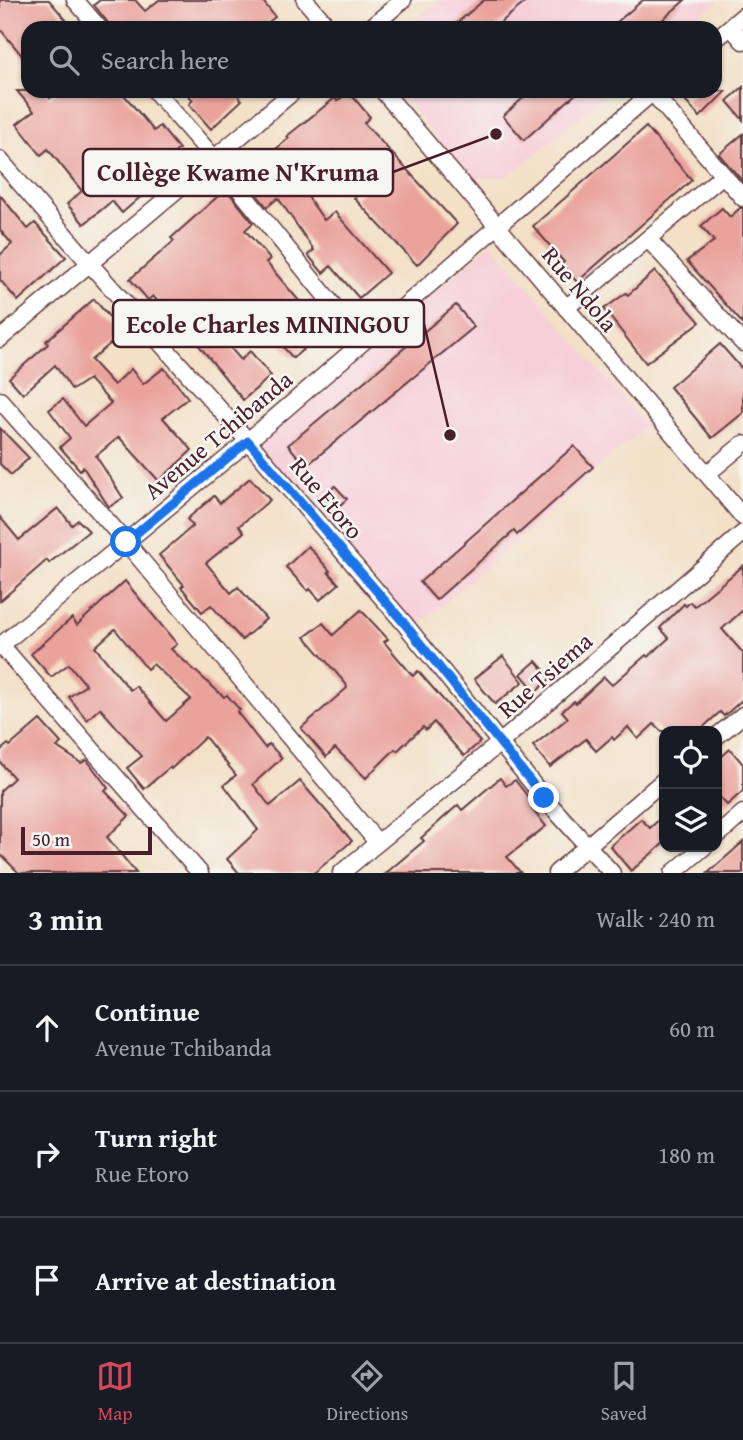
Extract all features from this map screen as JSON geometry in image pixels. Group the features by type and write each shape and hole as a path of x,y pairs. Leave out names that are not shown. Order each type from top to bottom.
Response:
{"street":[{"path":"75,0 93,21"},
{"path":"305,0 323,21"},
{"path":"378,21 403,0"},
{"path":"722,34 737,21 743,41"},
{"path":"161,98 214,158 362,341"},
{"path":"0,339 286,98"},
{"name":"Rue Ndola","path":"389,98 743,517"},
{"name":"Avenue Tchibanda","path":"0,645 248,441 646,98"},
{"path":"658,98 743,198"},
{"name":"Rue Etoro","path":"0,160 248,441 404,623 544,798 612,873"},
{"path":"566,308 723,175"},
{"path":"648,239 743,344"},
{"path":"0,400 126,542 377,842"},
{"path":"708,473 743,444"},
{"name":"Rue Tsiema","path":"341,873 501,742 743,534"},
{"path":"0,645 200,873"},
{"path":"722,732 743,715"},
{"path":"556,873 659,784"},
{"path":"722,832 743,813"},
{"path":"673,873 698,852"}],"shaded area":[{"path":"438,0 719,0 694,21 413,21"},
{"path":"404,98 602,98 509,176 468,179"},
{"path":"492,243 646,426 415,629 254,443"}],"building":[{"path":"0,0 49,0 67,21 21,21 21,54 0,29"},
{"path":"100,0 135,0 145,11 159,0 262,0 275,17 270,21 107,21 94,5"},
{"path":"484,0 528,0 502,21 459,21"},
{"path":"643,0 685,0 661,21 618,21"},
{"path":"743,87 743,120 727,101"},
{"path":"23,98 127,98 154,131 160,126 179,149 146,176 154,185 122,213 112,201 84,224 67,204 82,191 48,149 41,155 17,124 34,111"},
{"path":"191,98 242,100 211,129 189,104 193,100"},
{"path":"335,98 337,101 341,98 354,98 370,117 364,123 457,224 417,265 354,198 365,188 333,150 331,151 299,176 301,177 297,181 324,220 335,212 388,273 359,298 331,266 323,273 308,255 314,250 278,198 267,207 243,177 289,138 287,136"},
{"path":"523,98 571,98 524,140 503,116"},
{"path":"688,98 719,98 700,117 685,101"},
{"path":"646,127 692,180 577,282 561,264 564,262 533,226"},
{"path":"743,134 743,182 719,154"},
{"path":"226,189 253,223 245,230 270,259 266,262 305,308 313,301 333,324 293,358 266,328 260,332 247,315 220,336 241,360 250,351 271,376 243,400 185,328 182,330 153,296 148,300 130,279 174,241 171,238"},
{"path":"0,195 28,229 35,223 66,257 18,301 0,280 0,255 12,244 0,230"},
{"path":"722,208 730,217 743,208 743,324 687,261 714,241 701,226"},
{"path":"655,271 700,322 646,363 604,309 626,293 628,295"},
{"path":"94,299 123,333 91,360 114,385 131,369 143,384 164,368 188,398 163,418 192,450 159,481 119,437 96,456 123,498 109,507 83,467 80,470 60,447 70,438 49,410 63,399 84,426 111,403 89,379 72,390 55,365 23,394 9,378"},
{"path":"456,305 474,327 306,466 288,445"},
{"path":"720,344 743,370 743,413 712,438 670,387"},
{"path":"0,428 29,458 11,475 0,464"},
{"path":"574,446 593,467 517,535 514,531 436,600 420,582"},
{"path":"250,478 270,500 239,526 244,532 206,563 231,593 238,587 266,619 242,640 211,605 202,612 159,555 193,526 187,519 214,496 220,503"},
{"path":"335,486 347,499 332,512 320,499"},
{"path":"58,508 72,525 78,520 89,531 49,563 47,560 0,601 0,517 19,540"},
{"path":"308,546 339,584 320,600 286,567"},
{"path":"743,566 743,610 722,629 743,653 743,699 724,716 720,712 705,726 659,726 659,729 654,724 638,739 628,727 596,751 586,739 550,767 533,746 568,718 562,711 574,701 576,703 604,677 612,685 646,655 648,657 669,638 660,628 684,604 686,606 690,602 695,606"},
{"path":"125,581 177,644 171,649 224,697 227,695 265,748 269,744 282,758 253,784 270,806 300,781 352,841 314,873 239,873 227,859 258,830 224,785 236,775 205,737 171,769 170,767 144,789 127,768 142,756 100,708 87,720 69,697 86,685 69,664 51,677 31,654 72,618 77,625","holes":["115,629 147,669 153,664 191,699 166,721 136,686 130,690 95,647"]},
{"path":"361,610 388,639 384,642 413,676 418,671 480,742 464,756 434,722 426,730 423,727 397,751 395,749 366,778 335,748 326,757 301,728 347,688 305,637 323,623 333,635"},
{"path":"503,656 523,682 495,704 474,679"},
{"path":"536,661 551,678 536,692 521,674"},
{"path":"40,720 61,743 57,747 81,763 87,760 108,788 105,791 129,816 107,837 136,873 19,873 0,854 0,791 14,778 0,762 0,751 8,744 10,746"},
{"path":"730,749 743,764 743,791 727,805 722,800 722,756"},
{"path":"500,778 506,786 515,780 535,806 532,809 546,826 507,857 521,873 386,873 424,841 421,838 458,805 462,810"},
{"path":"641,819 650,828 659,820 659,847 631,871 610,846"},
{"path":"743,842 743,873 708,873"}],"place":[{"name":"Collège Kwame N'Kruma","path":"496,134"},
{"name":"Ecole Charles MININGOU","path":"450,435"}],"route":[{"path":"126,542 248,441 404,623 544,798"}]}
